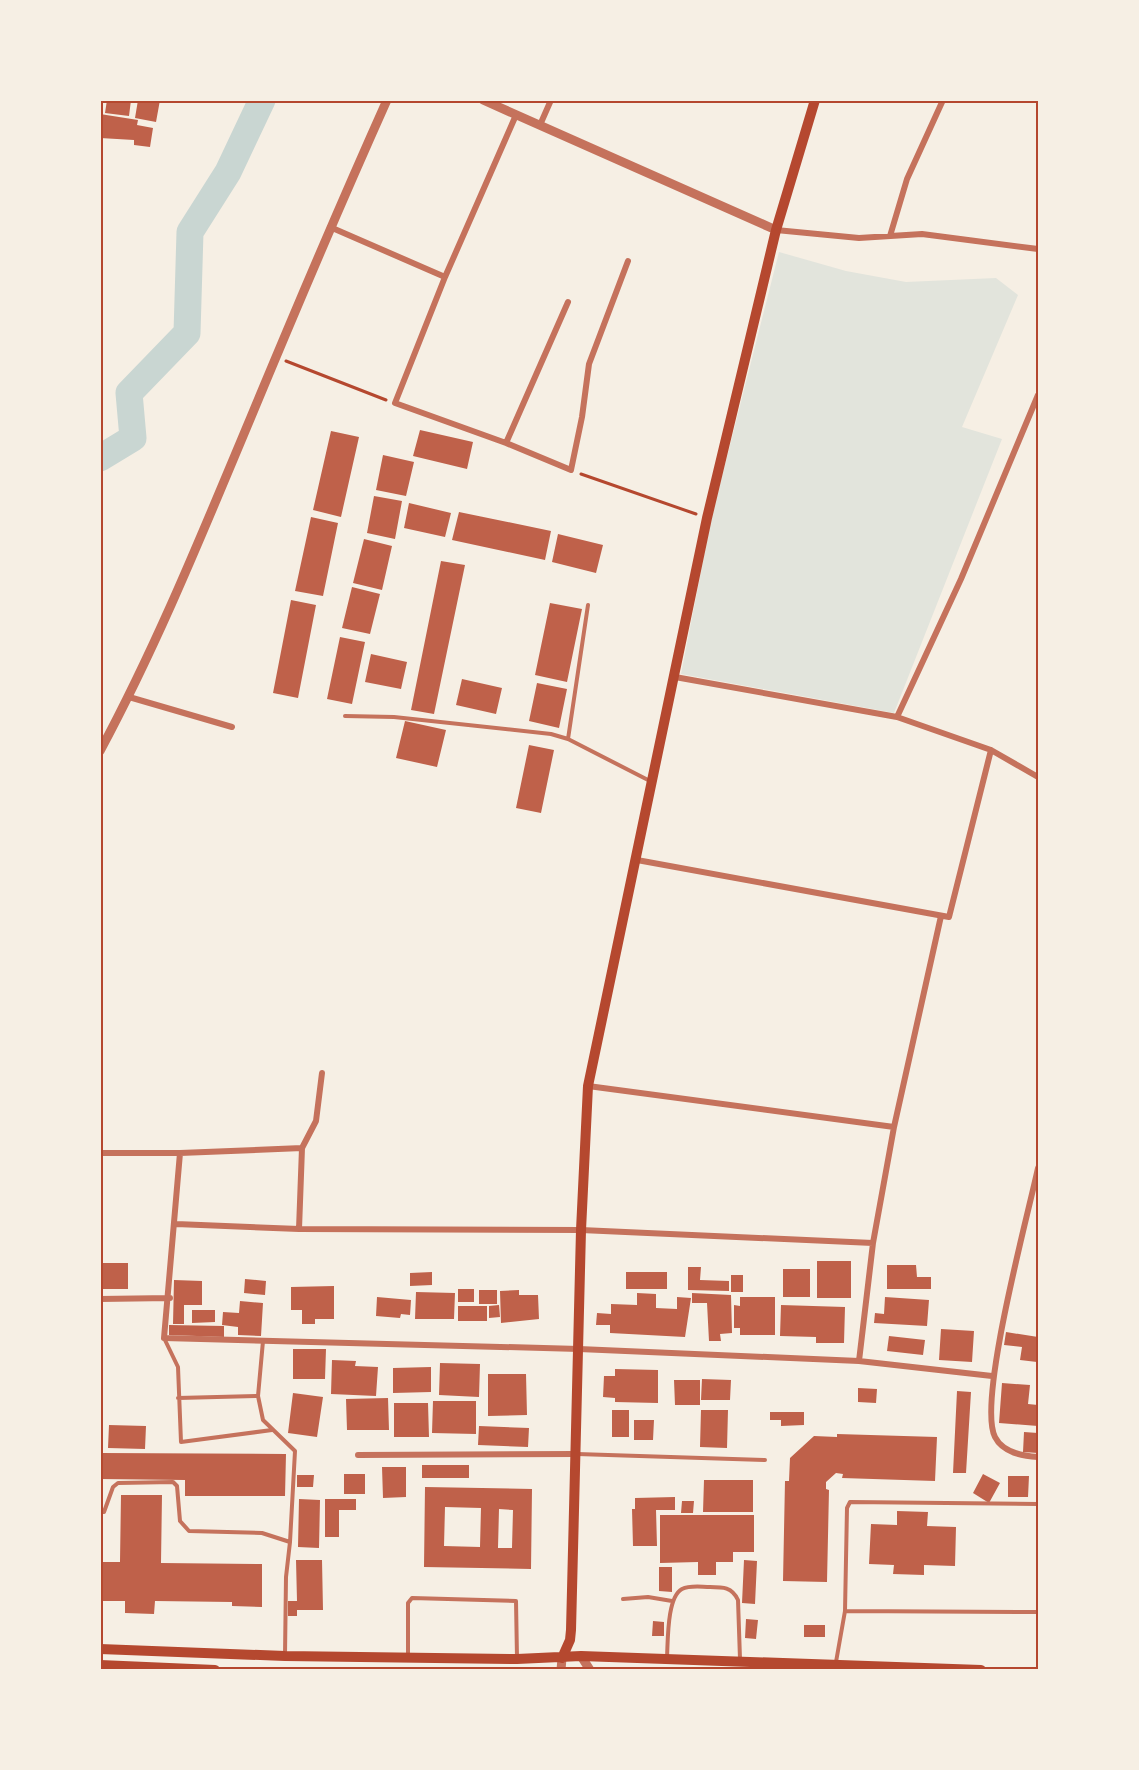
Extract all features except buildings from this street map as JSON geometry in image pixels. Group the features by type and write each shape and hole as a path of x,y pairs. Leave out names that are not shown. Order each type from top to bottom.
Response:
{"main road":[{"path":"562,1658 570,1640 581,1230 588,1086 707,518 776,230 815,100"},
{"path":"570,1640 580,1656"},
{"path":"100,1649 408,1658 482,1664 517,1659 580,1656 774,1666 981,1670"},
{"path":"100,1665 215,1670"}],"street":[{"path":"100,751 129,697 203,532 330,227 387,100"},
{"path":"483,100 776,230 859,238 922,234 1038,249"},
{"path":"540,125 551,100"},
{"path":"890,236 907,179 943,100"},
{"path":"516,114 445,277 395,403 506,443 571,470 582,417 589,364 628,261"},
{"path":"330,227 445,277"},
{"path":"506,443 568,302"},
{"path":"897,717 961,579 1038,395"},
{"path":"675,677 897,717 991,750 1038,777"},
{"path":"129,697 232,727"},
{"path":"637,860 949,917 991,750"},
{"path":"860,1361 873,1243 894,1127 941,916"},
{"path":"299,1229 302,1148 316,1121 322,1073"},
{"path":"588,1086 894,1127"},
{"path":"100,1153 180,1153 302,1148"},
{"path":"180,1153 170,1298 164,1338 579,1349 860,1361 992,1376"},
{"path":"1038,1168 992,1376 992,1421 995,1437 1010,1452 1038,1457"},
{"path":"176,1224 299,1229 581,1230 873,1243"},
{"path":"100,1299 170,1298"},
{"path":"358,1455 576,1454"},
{"path":"580,1656 590,1670"},
{"path":"561,1670 562,1658"}],"lane":[{"path":"568,739 588,605"},
{"path":"345,716 436,720 551,734 568,739 650,782"},
{"path":"164,1338 178,1367 181,1442 272,1430"},
{"path":"263,1340 258,1396 263,1420 295,1451 286,1577 285,1656"},
{"path":"178,1398 258,1396"},
{"path":"576,1454 765,1460"},
{"path":"100,1512 104,1512 113,1487 118,1483 173,1482 177,1486 180,1521 189,1531 262,1533 290,1542"},
{"path":"833,1667 845,1611 847,1508 850,1502 1038,1504"},
{"path":"667,1660 672,1601 681,1589 689,1586 730,1589 738,1600 740,1663"},
{"path":"623,1599 648,1597 672,1601"},
{"path":"408,1658 408,1603 412,1598 516,1600 517,1659"},
{"path":"845,1611 1038,1612"}],"path":[{"path":"276,357 395,403"},
{"path":"571,470 707,518"}],"shaded area":[{"path":"779,252 846,271 906,282 996,278 1018,295 962,427 1002,439 894,713 681,674 711,520"}],"waterway":[{"path":"100,458 133,438 129,393 187,333 190,232 228,172 262,100"}]}
